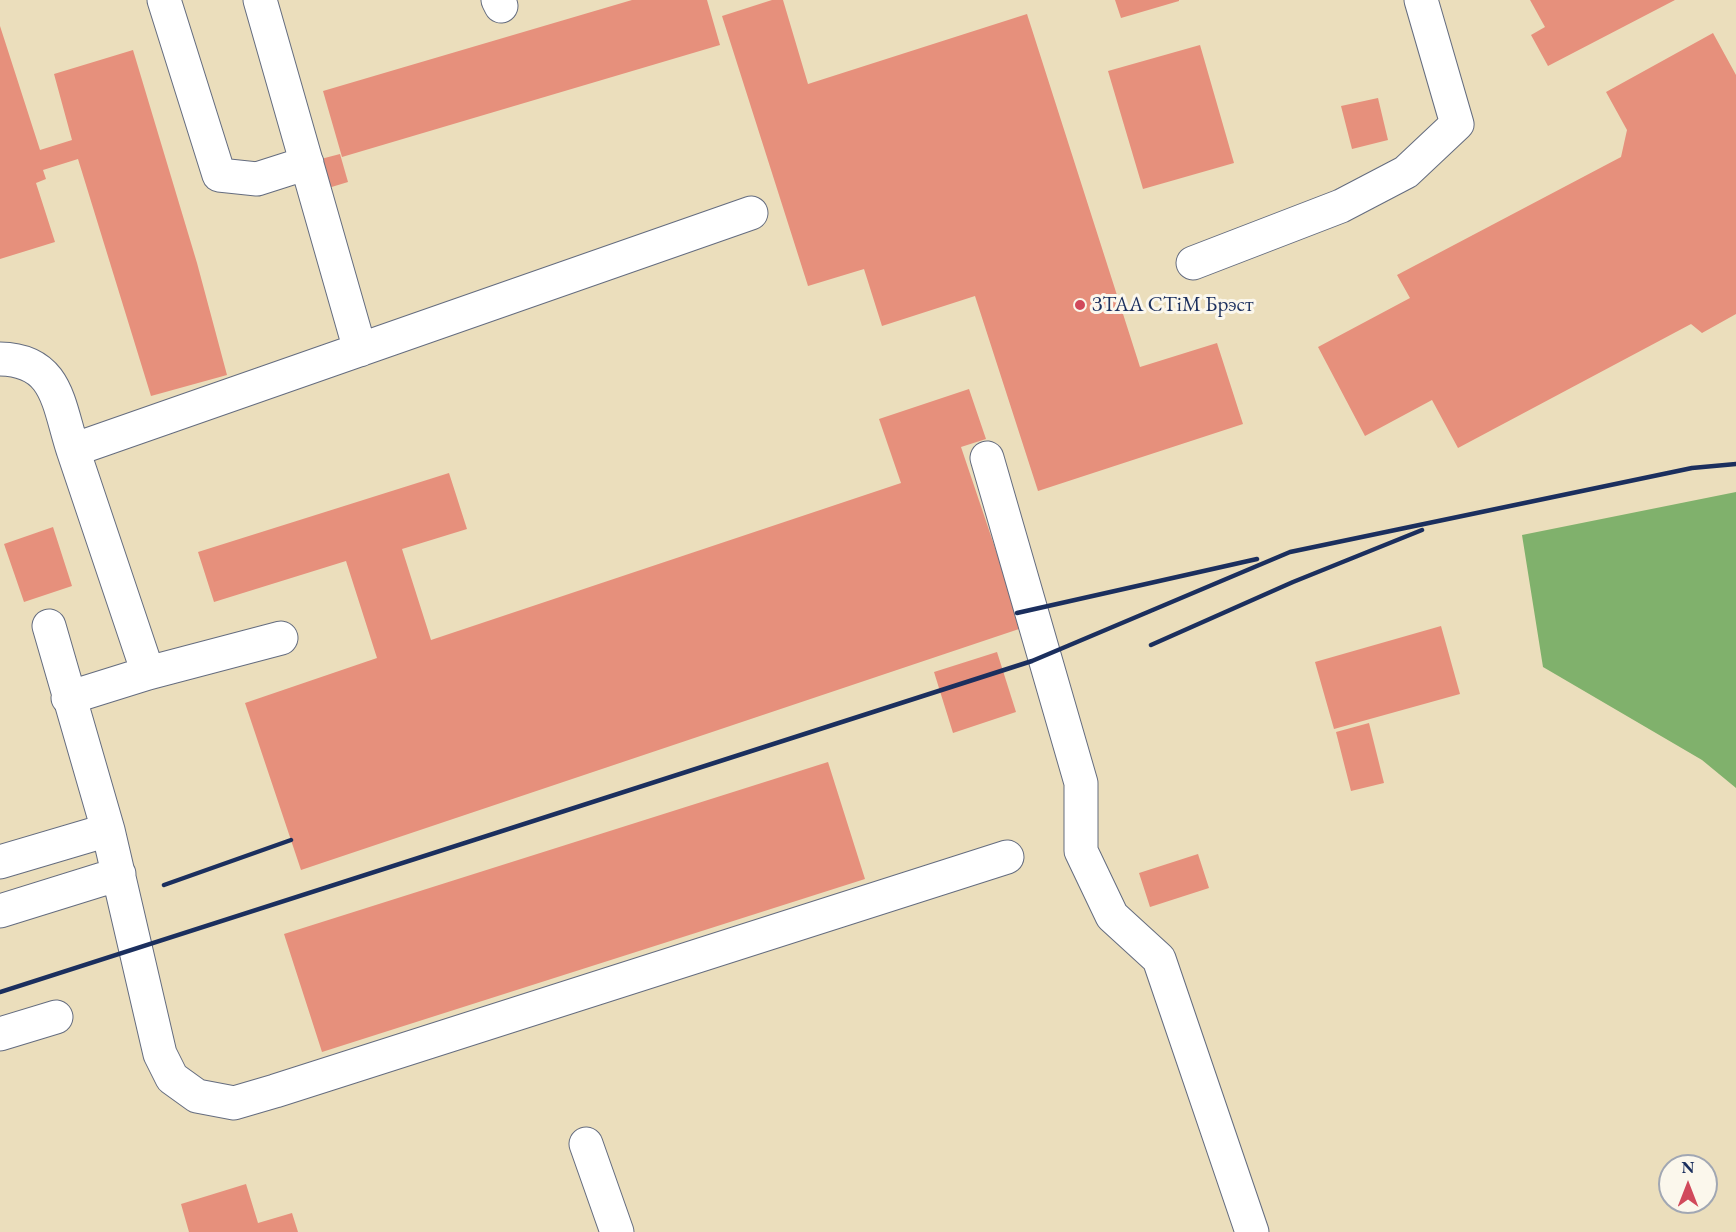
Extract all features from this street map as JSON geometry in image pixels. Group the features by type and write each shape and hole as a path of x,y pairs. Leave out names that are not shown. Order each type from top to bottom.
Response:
{"lane":[{"path":"164,0 219,175 257,179 307,163"},
{"path":"260,0 360,350"},
{"path":"1193,263 1341,206 1406,172 1457,123 1421,0"},
{"path":"73,450 751,213"},
{"path":"0,359 18,359 40,369 52,384 148,673"},
{"path":"987,458 1081,783 1081,851 1112,916 1159,959 1251,1232"},
{"path":"49,626 108,830 160,1054 172,1078 197,1096 234,1103 1007,857"},
{"path":"68,698 148,673 281,638"},
{"path":"0,862 108,830"},
{"path":"0,911 119,874"},
{"path":"0,1034 56,1017"},
{"path":"586,1144 617,1232"}],"green space":[{"path":"1736,492 1736,788 1702,760 1543,667 1522,535"}],"building":[{"path":"632,0 707,0 720,45 342,157 323,91"},
{"path":"772,0 783,0 808,84 1027,14 1140,367 1217,343 1243,424 1038,491 975,296 882,326 864,269 808,286 722,16"},
{"path":"1115,0 1179,0 1179,1 1121,18"},
{"path":"1530,0 1675,0 1548,66 1531,35 1545,27"},
{"path":"0,26 40,150 72,140 54,74 133,50 197,263 227,375 151,396 78,159 43,170 46,179 36,183 55,242 0,259"},
{"path":"1713,33 1736,75 1736,314 1702,333 1691,324 1458,448 1432,400 1365,436 1318,347 1410,298 1397,275 1621,157 1627,130 1606,92"},
{"path":"1200,45 1234,163 1143,189 1108,71"},
{"path":"1378,98 1388,140 1352,149 1341,106"},
{"path":"340,154 348,182 325,189 317,160"},
{"path":"969,389 986,439 961,447 1022,628 301,870 245,703 377,658 346,561 214,602 198,552 449,473 467,529 402,549 431,640 901,483 879,419"},
{"path":"53,527 72,586 24,602 4,544"},
{"path":"1441,626 1460,694 1334,729 1315,662"},
{"path":"997,652 1016,712 953,733 934,672"},
{"path":"1369,723 1384,783 1351,791 1336,732"},
{"path":"828,762 865,879 322,1052 284,934"},
{"path":"1198,854 1209,888 1150,907 1139,873"},
{"path":"246,1184 258,1223 292,1213 298,1232 189,1232 181,1204"}],"railway":[{"path":"0,992 1032,661 1290,552 1692,468 1736,464"},
{"path":"1151,645 1293,582 1422,530"},
{"path":"1017,613 1257,559"},
{"path":"164,885 291,840"}],"place":[{"name":"ЗТАА СТіМ Брэст","path":"1080,305"}]}
